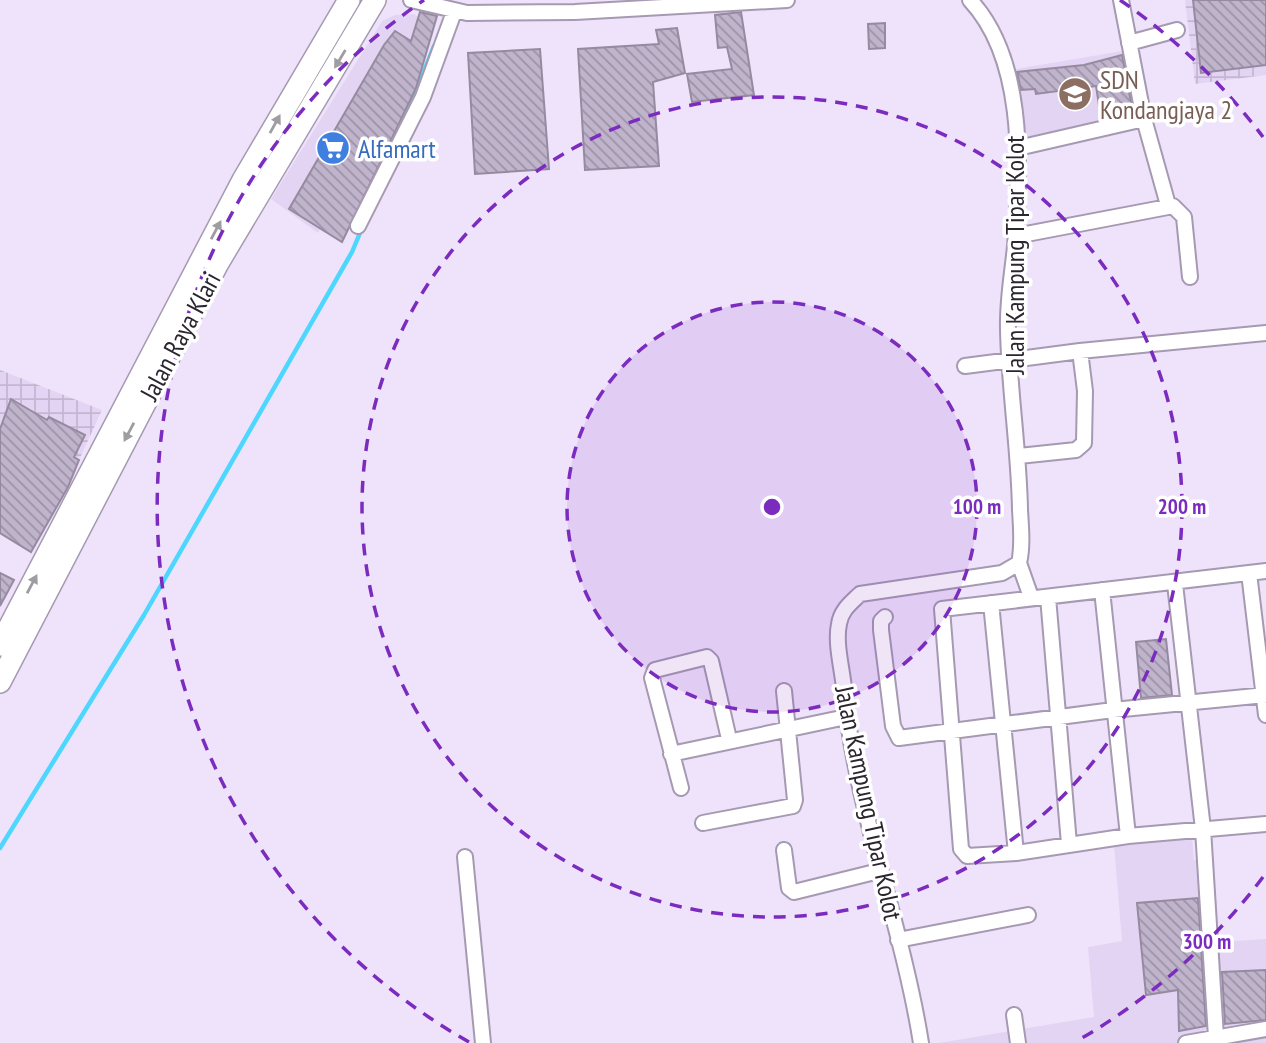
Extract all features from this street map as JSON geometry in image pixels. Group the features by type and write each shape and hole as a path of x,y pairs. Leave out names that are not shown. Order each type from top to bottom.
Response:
{"highway":[{"path":"307,67 335,0"},
{"name":"Jalan Raya Klari","path":"0,645 190,279 307,67 349,0"},
{"name":"Jalan Raya Klari","path":"0,682 218,264 375,0"}],"street":[{"path":"411,0 463,8 575,12 787,0"},
{"name":"Jalan Kampung Tipar Kolot","path":"921,1043 879,871 846,717 838,627 846,607 860,594 1002,573 1019,563 1019,456 1008,331 1009,284 1016,236 1018,148 1006,61 988,19 970,0"},
{"path":"1121,0 1144,119 1168,205"},
{"path":"358,226 424,97 463,8"},
{"path":"1129,43 1177,30"},
{"path":"1018,148 1144,119"},
{"path":"1016,236 1168,205 1179,210 1184,218 1190,277"},
{"path":"965,366 1080,351 1266,333"},
{"path":"1019,456 1076,450 1084,443 1085,391 1080,351"},
{"path":"1019,563 1031,597"},
{"path":"1266,571 942,609 961,849 972,856 1016,853 1128,836 1266,824"},
{"path":"1249,573 1266,715"},
{"path":"1175,583 1203,829 1216,1037"},
{"path":"1102,590 1128,836"},
{"path":"1048,597 1069,845"},
{"path":"991,603 1016,853"},
{"path":"885,617 881,621 881,629 894,732 899,738 1113,710 1265,695"},
{"path":"681,788 653,674 702,656 710,661 729,740"},
{"path":"703,823 793,806 784,691"},
{"path":"671,754 846,717"},
{"path":"784,850 789,888 794,892 879,871"},
{"path":"464,857 483,1043"},
{"path":"898,940 1028,915"},
{"path":"1014,1015 1018,1043"},
{"path":"1186,1043 1266,1029"}],"shaded area":[{"path":"1185,0 1266,0 1266,75 1195,84"},
{"path":"414,14 418,17 403,76 379,127 318,233 271,199 382,21 395,15"},
{"name":"SDN Kondangjaya 2","path":"1128,50 1142,117 1020,143 1010,70"},
{"path":"0,370 102,410 80,458 2,421 0,425"},
{"path":"1192,836 1194,860 1214,858 1218,942 1266,939 1266,1043 939,1043 1094,1017 1088,947 1122,941 1114,845"}],"building":[{"path":"1193,0 1266,0 1266,65 1201,73"},
{"path":"420,12 437,16 416,88 342,242 289,209 384,45 395,31 411,41"},
{"path":"741,12 754,95 692,102 687,74 732,69 727,47 718,48 715,15"},
{"path":"885,23 885,48 869,49 868,24"},
{"path":"677,28 685,73 653,82 659,166 585,170 578,49 659,44 656,30"},
{"path":"540,49 549,169 475,174 468,53"},
{"path":"1122,55 1133,112 1115,116 1112,103 1099,105 1096,86 1036,94 1035,89 1021,90 1017,72 1084,65"},
{"path":"11,399 47,420 49,417 85,435 74,457 79,460 68,487 31,552 0,533 0,429"},
{"path":"0,573 14,580 0,606"},
{"path":"1166,639 1172,695 1141,698 1136,642"},
{"path":"1198,898 1206,1026 1179,1031 1178,990 1146,995 1137,903"},
{"path":"1266,970 1266,1020 1225,1024 1222,972"}],"waterway":[{"path":"406,116 434,46"},
{"path":"0,848 144,615 352,252 360,233"}],"place":[{"name":"SDN Kondangjaya 2","path":"1075,94"},
{"name":"Alfamart","path":"333,148"}]}
